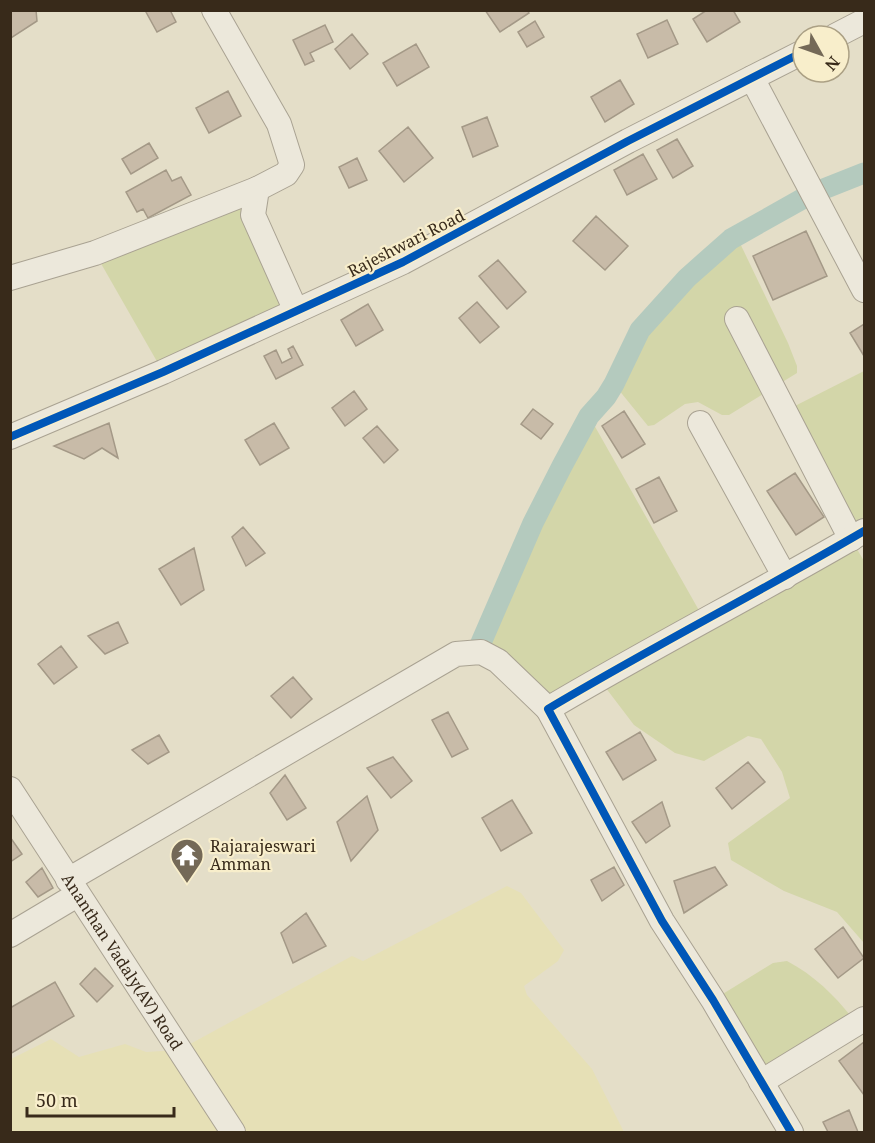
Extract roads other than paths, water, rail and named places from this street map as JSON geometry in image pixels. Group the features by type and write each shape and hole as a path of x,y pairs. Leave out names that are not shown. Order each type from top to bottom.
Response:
{"street":[{"path":"10,278 95,253 257,189 286,174 291,165 279,124 214,10"},
{"name":"Rajeshwari Road","path":"10,437 163,372 403,262 628,141 791,58"},
{"path":"752,78 864,290"},
{"path":"257,189 253,215 296,311"},
{"path":"548,709 858,535 737,319"},
{"path":"700,423 785,578"},
{"path":"10,935 73,887 456,654 481,652 498,661 548,709 662,921 713,1000 791,1132"},
{"name":"Ananthan Vadaly(AV) Road","path":"10,789 233,1132"},
{"path":"761,1082 864,1019"}],"waterway":[{"path":"477,652 533,523 589,416 614,384 640,330 687,278 731,239 811,194 864,173"}],"place":[{"name":"Rajarajeswari Amman","path":"187,884"}]}
